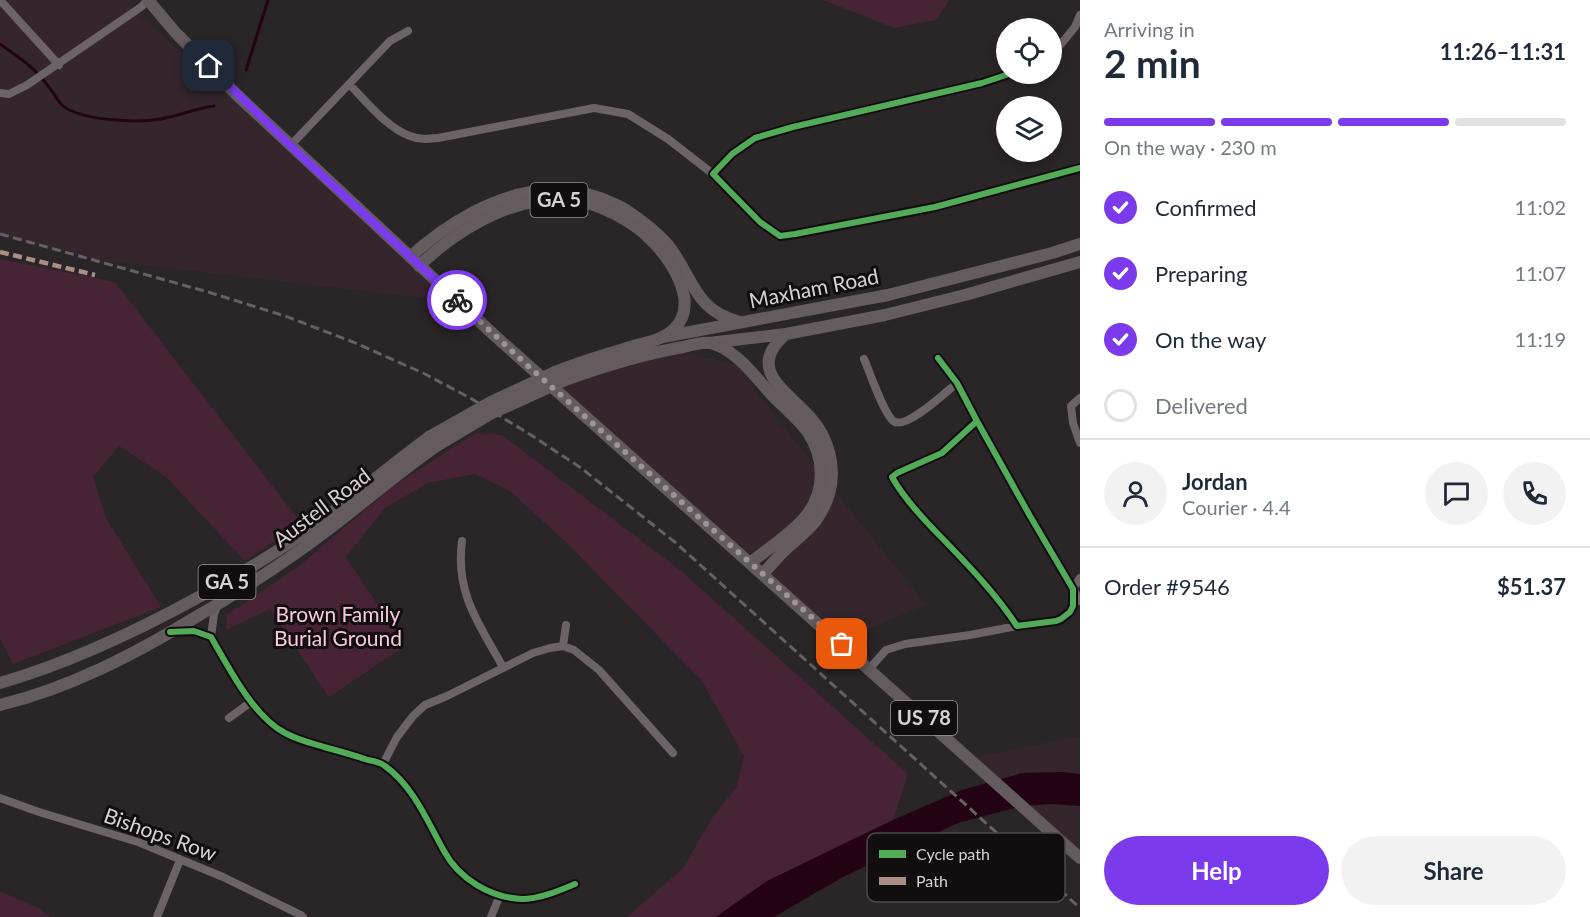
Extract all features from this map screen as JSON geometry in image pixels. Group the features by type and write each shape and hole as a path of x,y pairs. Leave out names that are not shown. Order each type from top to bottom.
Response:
{"main road":[{"name":"US 78","path":"148,0 216,74 414,261 528,366 870,668 1052,833"},
{"path":"414,261 437,234 498,202 528,193 549,190 584,193 597,196 621,208 648,226 673,253 706,305 721,316 741,322"},
{"name":"GA 5","path":"414,261 483,220 529,202 566,200 590,204 614,214 647,236 668,261 684,296 684,309 678,325 663,337"},
{"name":"Maxham Road","path":"560,376 663,337 888,295 1080,244"},
{"name":"Maxham Road","path":"593,364 628,359 668,349 786,334 918,307 1080,262"},
{"path":"763,574 814,523 822,511 832,477 830,458 820,432 810,417 774,381 769,370 768,362 771,351 786,334"},
{"path":"709,343 731,353 738,359 798,422 812,439 820,461 821,480 809,511 796,526 750,563"},
{"name":"Austell Road","path":"0,683 87,653 135,631 219,586 321,521 490,402 560,376"},
{"name":"Austell Road","path":"0,705 31,696 113,663 234,595 328,530 405,468 434,441"},
{"name":"US 78","path":"1065,844 1080,858"}],"street":[{"path":"0,0 58,65"},
{"path":"0,93 9,94 18,90 58,65 148,0"},
{"path":"1062,43 1075,27 1080,15"},
{"path":"290,146 390,41 408,31"},
{"path":"713,174 732,154 755,138 996,78"},
{"path":"349,84 400,132 424,139 594,108 628,114 668,139 713,174 760,222 780,236 935,207 1080,168"},
{"path":"938,358 957,383 1030,516 1080,600"},
{"path":"864,359 885,410 896,423 910,419 934,403 957,383"},
{"path":"1080,398 1071,406 1073,423 1080,443"},
{"path":"977,421 942,453 892,477 920,514 1005,607 1017,626"},
{"path":"462,541 460,567 466,599 503,667"},
{"path":"870,668 886,650 905,644 1061,619 1070,612 1073,606 1073,589 1080,578"},
{"path":"211,637 218,604"},
{"path":"562,646 566,625"},
{"path":"170,632 194,631 211,637 251,702 283,732 383,764 404,783 423,810 444,853 459,872 480,887 500,895 522,899 553,893 575,885"},
{"path":"383,764 397,737 425,705 533,654 562,646 574,650 599,670 673,753"},
{"path":"229,718 251,702"},
{"name":"Bishops Row","path":"0,798 138,842 223,877 303,917"},
{"path":"157,917 180,860"},
{"path":"491,917 500,895"}],"shaded area":[{"path":"0,0 130,0 128,4 269,131 449,301 98,260 0,236"},
{"path":"637,341 741,366 760,397 926,605 836,642 533,379"},
{"path":"1080,736 1080,857 1065,844 1065,833 1053,833 970,758"},
{"path":"1022,773 1080,774 1080,806 1051,804 1022,806 958,823 937,833 867,833 867,866 841,878 774,917 716,917 767,881 893,820 962,790"}],"green space":[{"path":"823,0 950,0 936,20 894,28"},
{"path":"0,259 115,282 301,523 245,561 166,477 119,446 93,477 106,518 161,607 13,664 0,638"},
{"name":"Brown Family Burial Ground","path":"476,433 502,435 680,570 908,774 893,820 767,881 716,917 627,917 683,868 712,818 737,786 744,756 702,681 568,544 510,491 475,474 428,483 385,508 346,557 405,646 329,697 270,609 226,630 227,615 299,566 392,487"},
{"path":"0,891 38,908 50,917 0,917"}],"waterway":[{"path":"246,70 268,0"},
{"path":"0,44 32,68 62,105 95,118 124,121 151,120 214,106"}],"railway":[{"path":"0,234 285,316 353,342 423,373 472,399 581,468 676,543 997,833"},
{"path":"1065,894 1080,908"}],"marked path":[{"path":"0,252 95,275"}],"cycle path":[{"path":"996,78 755,138 732,154 713,174 760,222 780,236 935,207 1080,168"},
{"path":"938,358 957,383 1073,589 1073,606 1070,612 1061,619 1017,626 982,580 915,509 892,477 942,453 977,421"},
{"path":"170,632 194,631 211,637 252,703 262,715 285,733 304,741 377,762 395,774 419,805 450,861 477,885 510,898 529,899 575,884"}],"way so far":[{"path":"457,300 528,366 842,644"}],"route":[{"path":"209,66 297,152 457,300"}]}
